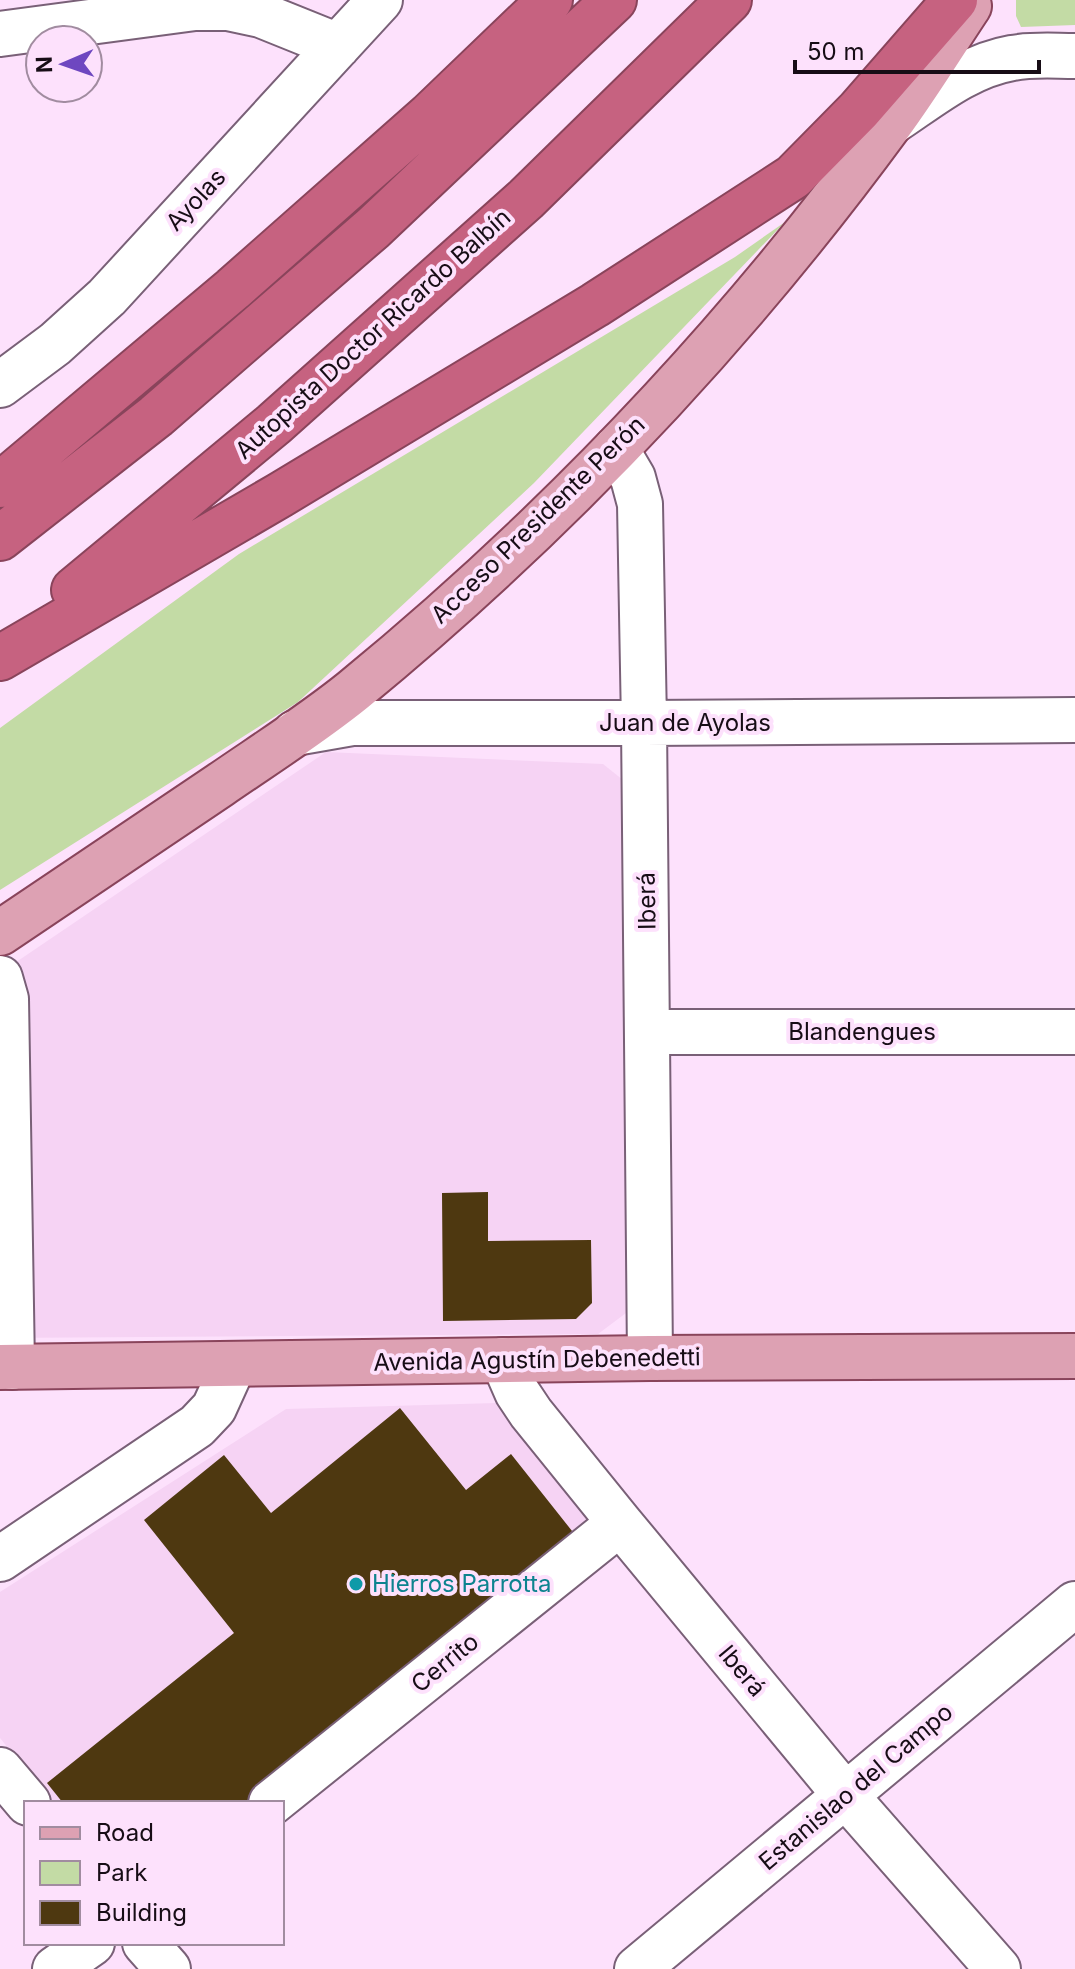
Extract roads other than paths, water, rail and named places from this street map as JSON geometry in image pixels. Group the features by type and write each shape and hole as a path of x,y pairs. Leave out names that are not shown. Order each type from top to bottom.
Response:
{"highway":[{"path":"0,485 268,259 430,115 550,0"},
{"path":"0,538 156,416 373,228 614,0"},
{"name":"Autopista Doctor Ricardo Balbín","path":"0,649 274,424 526,199 729,0"},
{"path":"0,658 280,495 595,305 793,177 859,110 955,0"}],"main road":[{"name":"Acceso Presidente Perón","path":"0,933 351,693 459,599 616,449 717,340 828,206 892,122 973,0"},
{"name":"Avenida Agustín Debenedetti","path":"6,1367 1075,1356"}],"street":[{"name":"Ayolas","path":"0,385 55,344 107,297 380,0"},
{"path":"0,34 195,8 228,8 261,15 338,46"},
{"path":"892,122 959,77 990,63 1015,57 1075,56"},
{"name":"Iberá","path":"616,449 633,478 640,504 650,1358"},
{"name":"Juan de Ayolas","path":"295,733 352,723 1075,720"},
{"path":"0,978 6,999 6,1367"},
{"name":"Blandengues","path":"648,1032 1075,1032"},
{"name":"Iberá","path":"503,1360 517,1392 531,1413 620,1523 846,1796 998,1969"},
{"path":"0,1559 197,1426 214,1408 234,1364"},
{"name":"Cerrito","path":"273,1801 620,1523"},
{"name":"Estanislao del Campo","path":"637,1969 1072,1613"},
{"path":"0,1770 26,1801"},
{"path":"55,1969 89,1945"},
{"path":"147,1945 168,1969"}],"place":[{"name":"Hierros Parrotta","path":"356,1584"}]}
